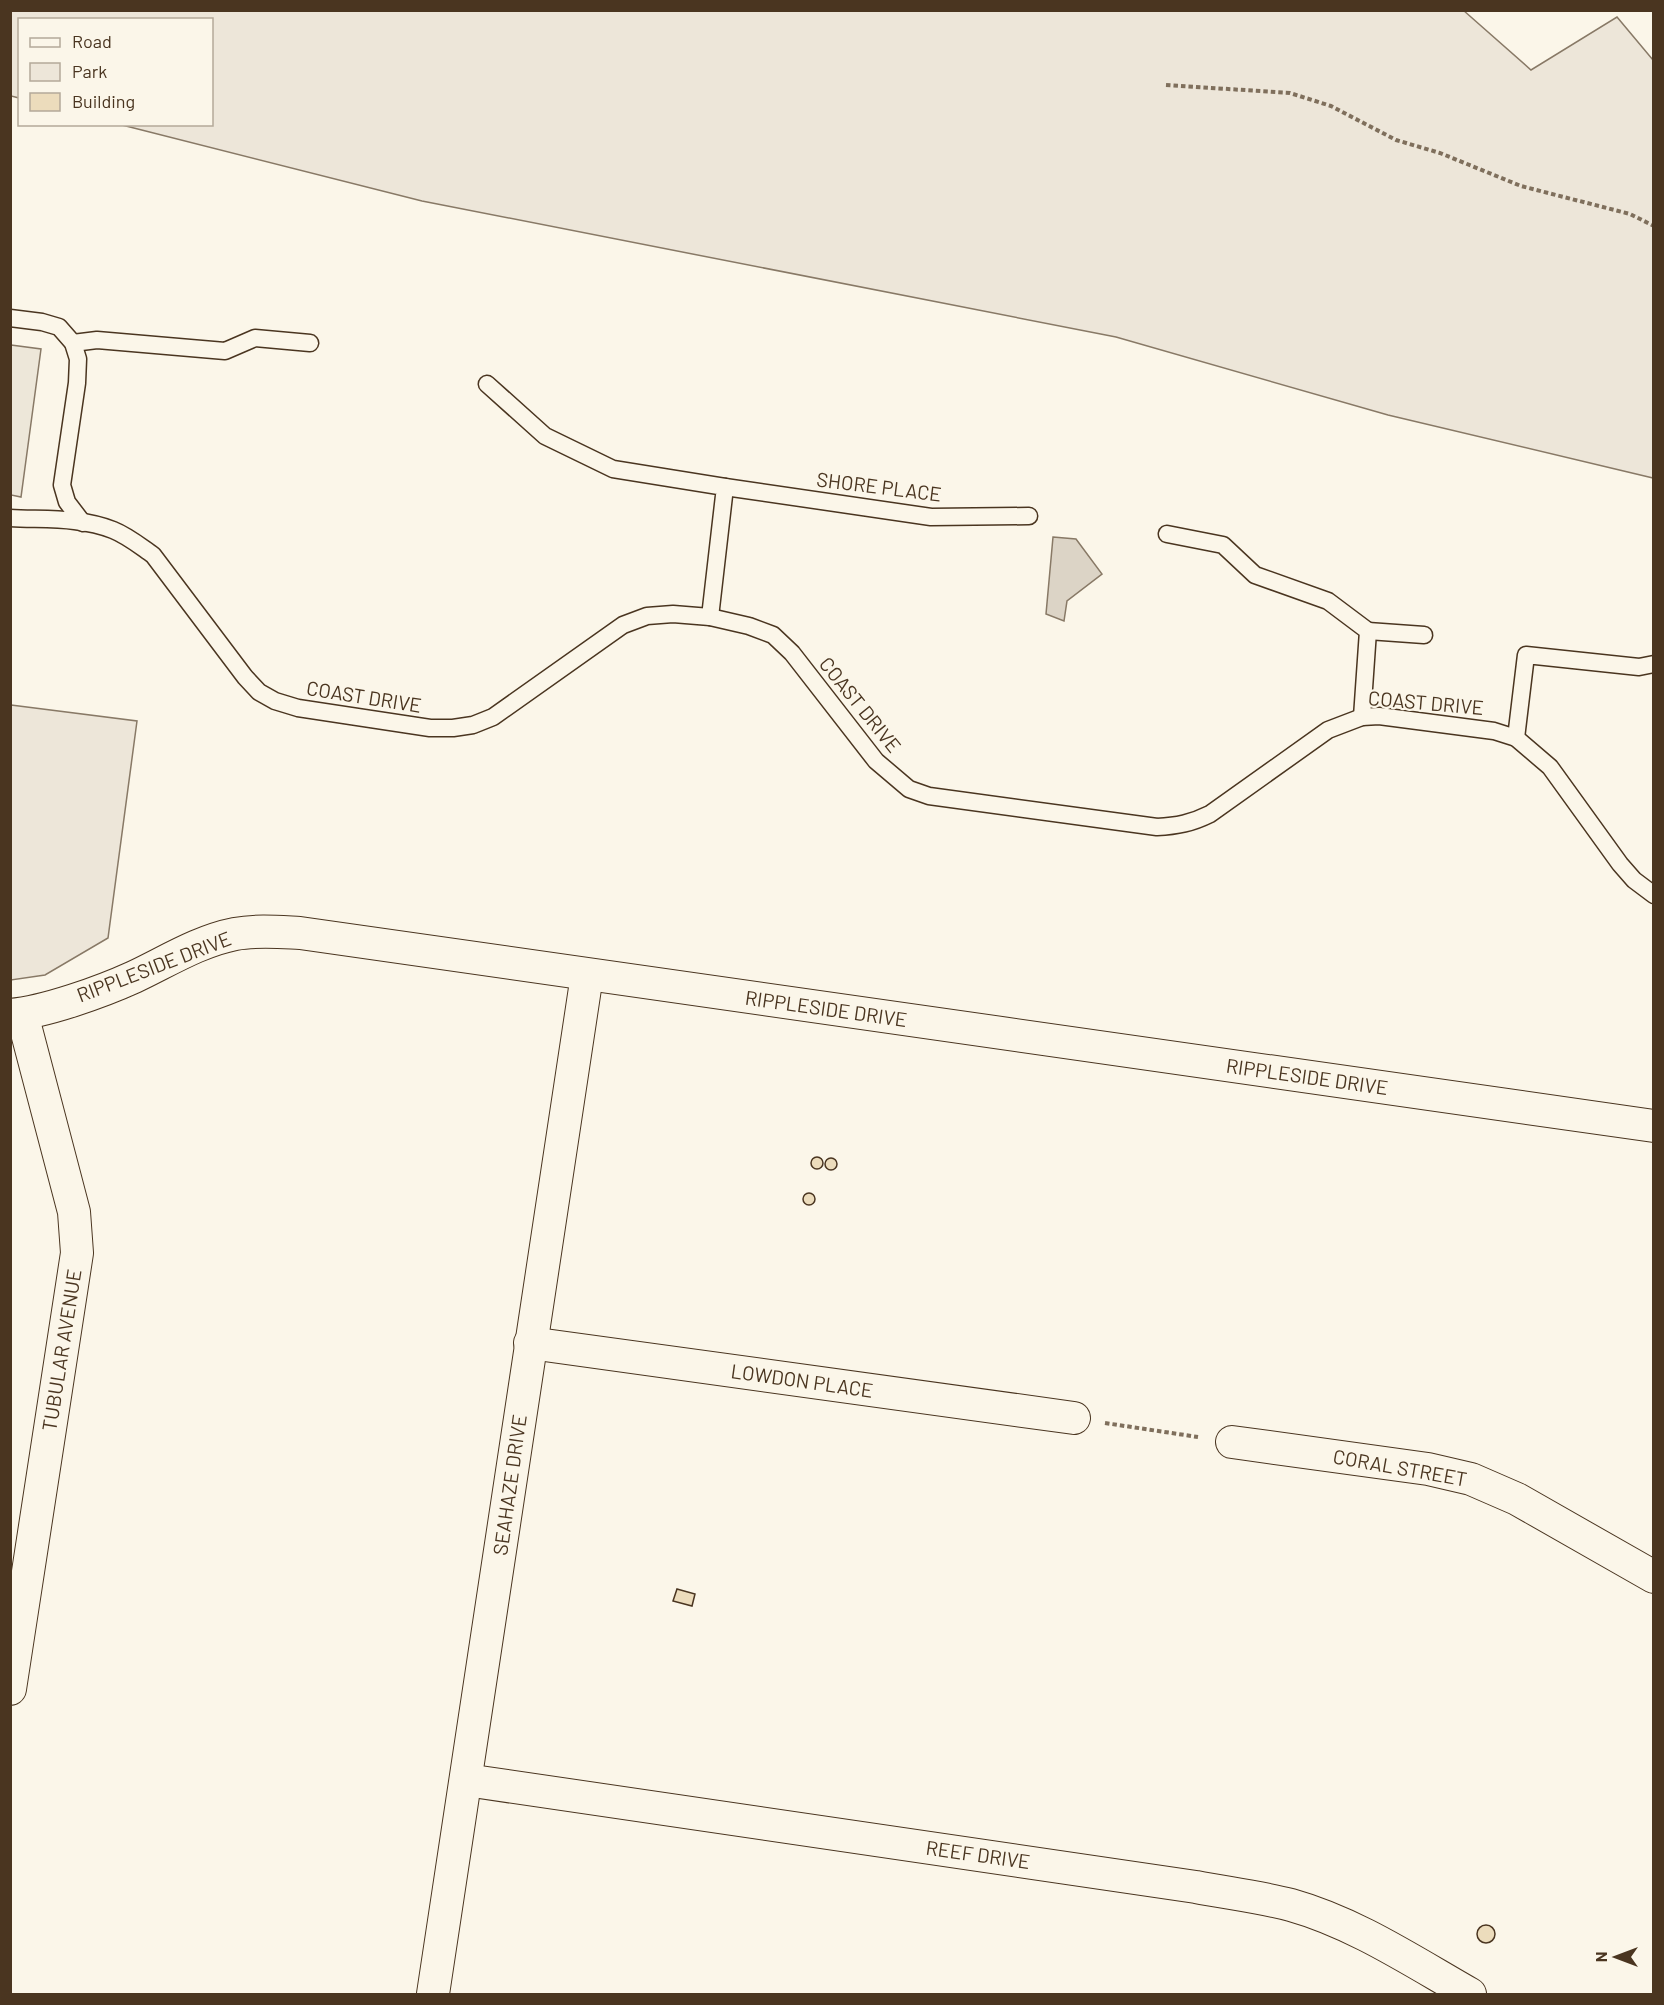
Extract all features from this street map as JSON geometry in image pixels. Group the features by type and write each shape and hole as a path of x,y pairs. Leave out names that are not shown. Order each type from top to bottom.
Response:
{"street":[{"name":"RIPPLESIDE DRIVE","path":"16,1014 90,994 133,978 173,957 235,934 300,933 1653,1126"},
{"name":"SEAHAZE DRIVE","path":"433,1995 587,975"},
{"name":"TUBULAR AVENUE","path":"10,1689 77,1253 74,1212 16,1014"},
{"name":"LOWDON PLACE","path":"531,1343 1074,1418"},
{"name":"CORAL STREET","path":"1232,1442 1428,1469 1471,1479 1517,1499 1653,1577"},
{"name":"REEF DRIVE","path":"466,1780 1196,1887 1290,1905 1341,1923 1375,1939 1470,1995"}],"lane":[{"path":"10,318 42,322 59,327 73,343 78,359 77,383 62,486 67,502 83,523"},
{"path":"73,343 97,340 225,351 255,338 310,343"},
{"name":"SHORE PLACE","path":"487,384 545,436 613,469 931,517 1029,516"},
{"path":"710,617 725,487"},
{"name":"COAST DRIVE","path":"10,518 83,523 114,530 133,540 153,555 245,677 259,692 275,701 309,710 430,728 473,725 493,717 622,625 647,616 673,614 710,617 749,626 773,635 792,653 876,761 909,789 930,796 1157,827 1175,826 1193,822 1210,814 1329,730 1362,717 1379,716 1494,730 1516,738 1550,767 1620,864 1634,880 1653,895"},
{"path":"1167,534 1223,545 1255,575 1328,601 1368,631 1424,635"},
{"path":"1362,717 1368,631"},
{"path":"1516,738 1526,655 1639,667 1653,664"}],"path":[{"path":"1166,85 1290,93 1331,106 1396,140 1440,153 1521,186 1630,214 1653,226"},
{"path":"1074,1418 1232,1442"}],"green space":[{"path":"1463,10 1531,70 1617,17 1653,60 1653,478 1388,415 1116,337 422,201 126,126 213,126 213,18 18,18 18,98 11,96 11,11"},
{"path":"11,705 137,721 108,938 45,975 11,980"}],"shaded area":[{"path":"11,345 41,349 21,497 11,495"},
{"path":"1053,537 1076,539 1102,574 1067,601 1064,621 1046,614"}],"building":[{"path":"819,1157 822,1158 822,1168 815,1169 812,1168 811,1161 812,1158"},
{"path":"833,1158 837,1164 833,1170 829,1170 825,1162"},
{"path":"811,1193 815,1199 811,1205 807,1205 803,1197"},
{"path":"677,1589 695,1594 692,1606 673,1601"},
{"path":"1486,1925 1492,1928 1495,1934 1492,1940 1486,1943 1480,1940 1477,1934 1480,1928"}]}
